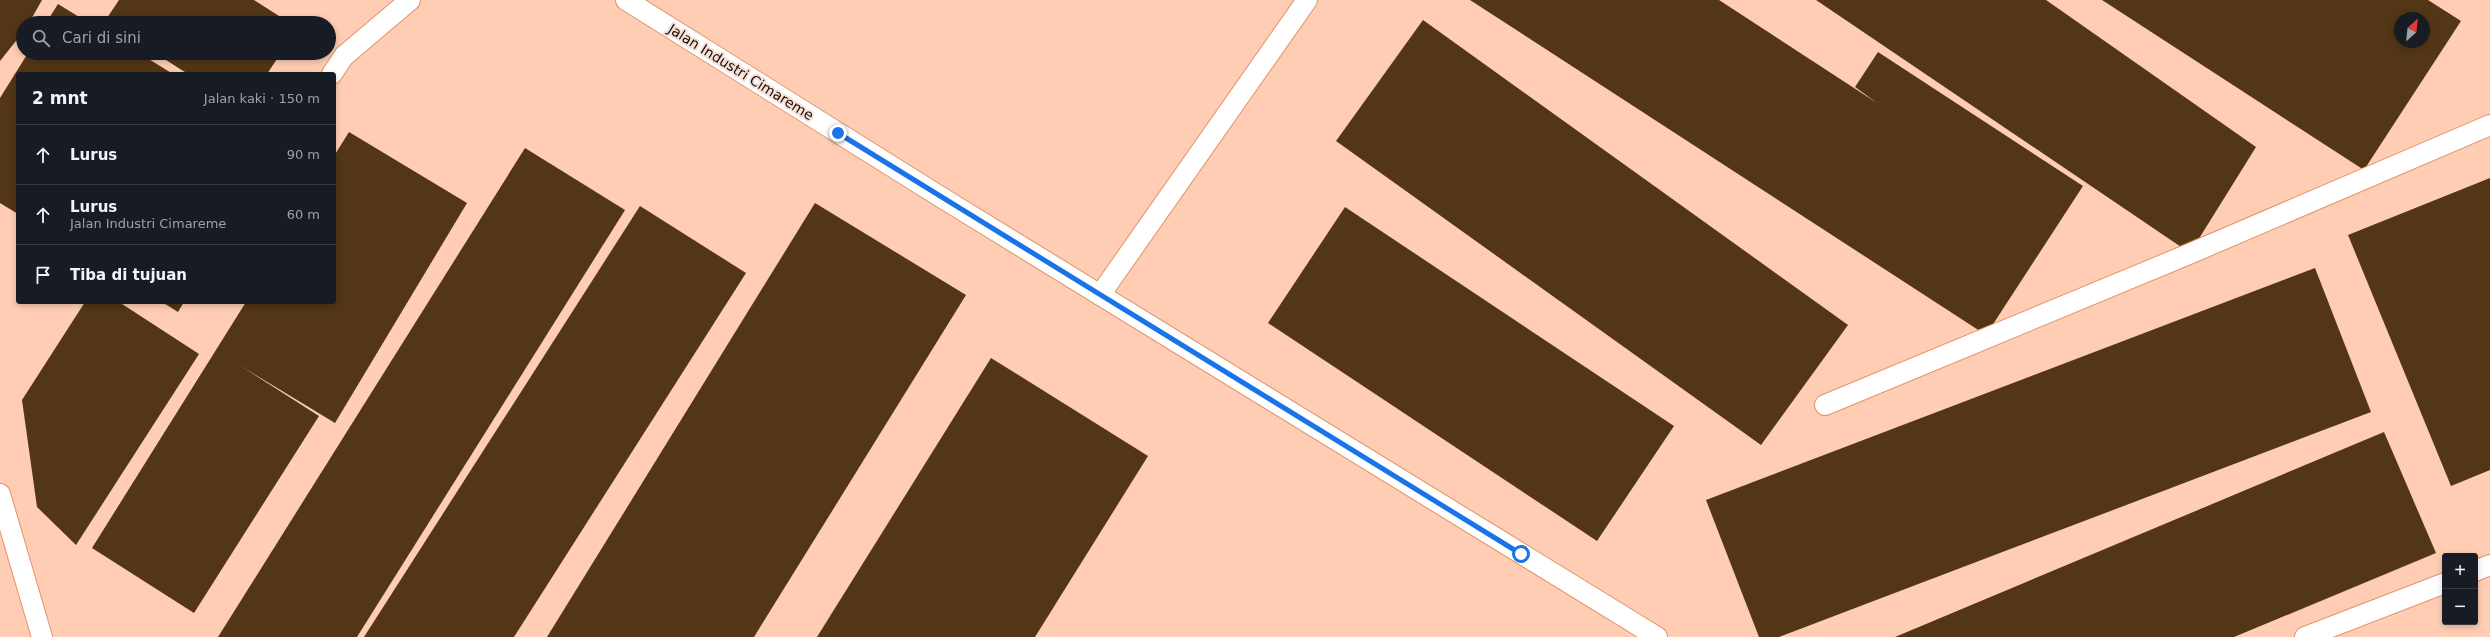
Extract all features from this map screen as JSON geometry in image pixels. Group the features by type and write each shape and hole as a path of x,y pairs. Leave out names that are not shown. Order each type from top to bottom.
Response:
{"lane":[{"path":"333,72 344,56 410,0"},
{"name":"Jalan Industri Cimareme","path":"626,0 1100,295 1657,637"},
{"path":"1100,295 1307,0"},
{"path":"1825,405 2196,251 2490,125"},
{"path":"0,494 42,637"},
{"path":"2478,570 2490,565"},
{"path":"2305,637 2442,584"}],"building":[{"path":"0,0 42,0 33,16 16,16 16,41 0,61"},
{"path":"119,0 254,0 279,16 108,16"},
{"path":"1470,0 1719,0 1877,103 1855,87 1878,52 2083,186 1986,335"},
{"path":"1816,0 2046,0 2256,147 2190,253"},
{"path":"2102,0 2428,0 2461,21 2364,170"},
{"path":"58,4 78,16 50,16"},
{"path":"1423,20 1848,325 1761,445 1336,141"},
{"path":"24,60 150,60 170,72 16,72"},
{"path":"166,60 276,60 268,72 185,72"},
{"path":"16,72 16,213 0,203 0,98"},
{"path":"349,132 467,203 335,423 239,365 319,416 194,613 92,548 245,304 336,304 336,153"},
{"path":"525,148 625,210 357,637 218,637"},
{"path":"2490,178 2490,470 2451,486 2348,235"},
{"path":"815,203 966,295 754,637 547,637"},
{"path":"640,206 746,273 514,637 364,637"},
{"path":"1345,207 1674,426 1597,541 1268,323"},
{"path":"2315,268 2371,412 1779,637 1759,637 1706,500"},
{"path":"84,304 122,304 199,354 76,545 37,507 22,400"},
{"path":"165,304 183,304 178,312"},
{"path":"991,358 1148,456 1035,637 817,637"},
{"path":"2384,432 2436,553 2234,637 1895,637"}],"route":[{"path":"838,133 1521,554"}]}
